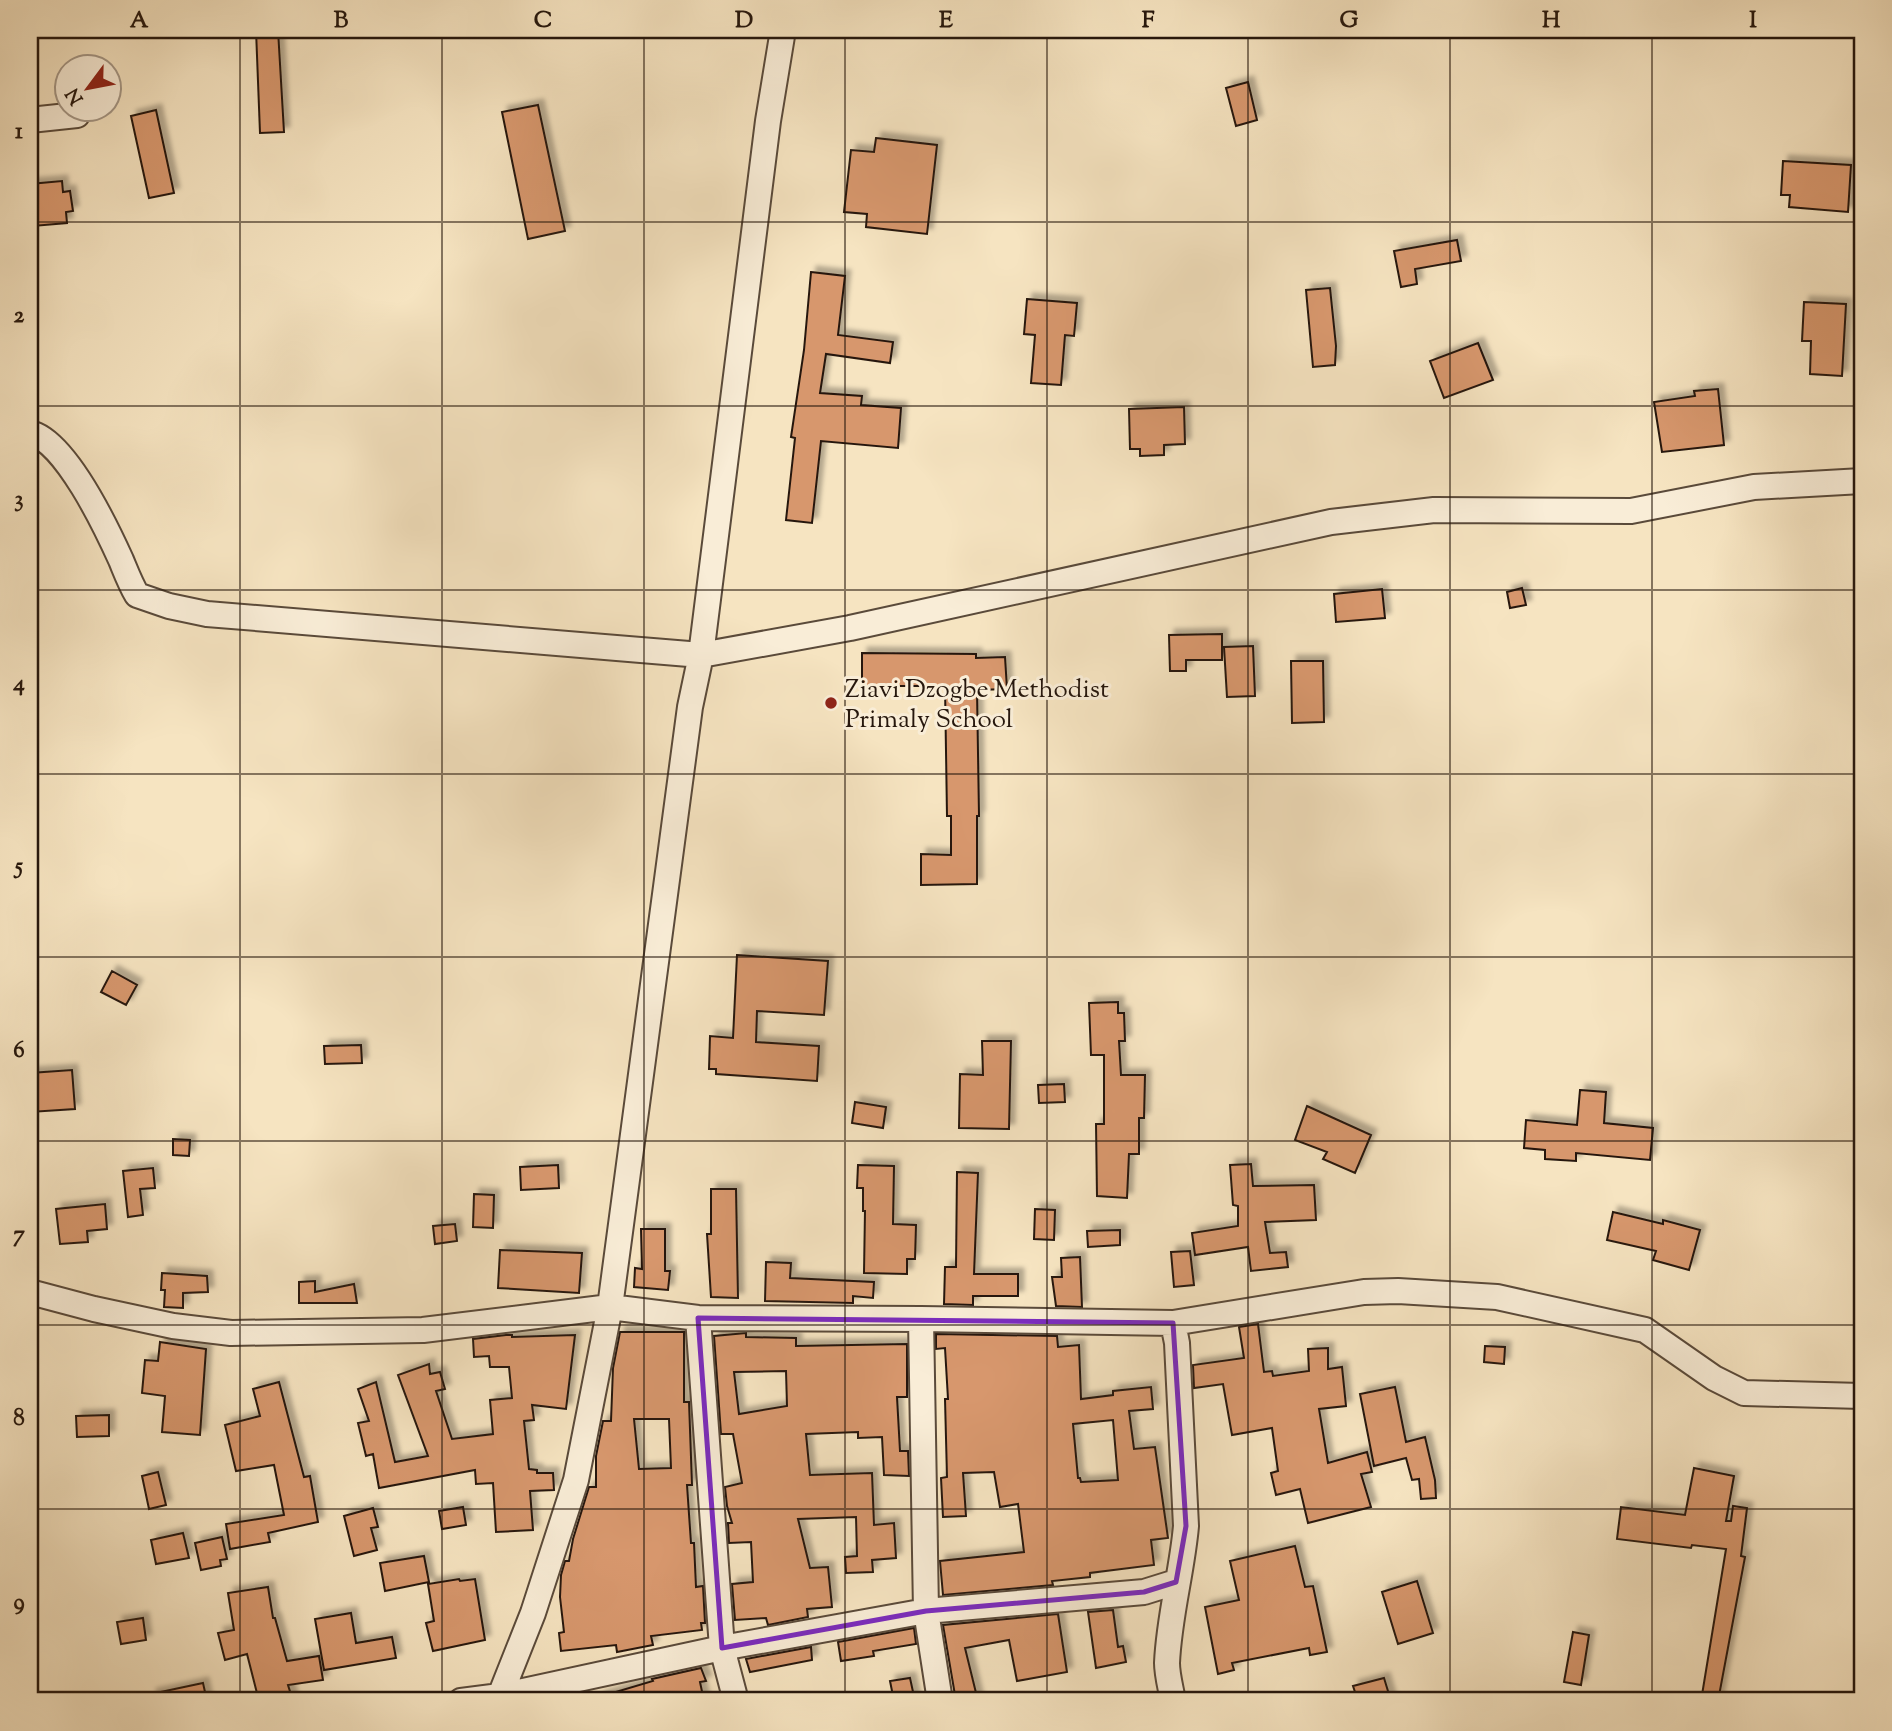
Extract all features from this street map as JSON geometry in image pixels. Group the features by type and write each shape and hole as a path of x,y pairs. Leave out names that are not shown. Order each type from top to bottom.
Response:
{"street":[{"path":"499,1698 533,1614 576,1480 610,1307 686,735 701,655 765,148 783,30"},
{"path":"30,120 52,118"},
{"path":"30,433 49,442 81,484 137,595 169,606 207,614 701,655 850,628 1331,522 1434,510 1631,511 1754,487 1862,481"},
{"path":"30,1292 173,1326 231,1333 423,1330 610,1307 698,1318 921,1318 1173,1323 1364,1292 1398,1291 1497,1297 1645,1330 1714,1378 1744,1394 1862,1396"},
{"path":"698,1318 722,1648 736,1701"},
{"path":"921,1318 926,1611 940,1701"},
{"path":"1173,1323 1177,1343 1185,1525 1184,1554 1176,1582 1167,1665 1173,1701"},
{"path":"461,1701 499,1698 722,1648 926,1611 1144,1592 1176,1582"}],"highlighted area":[{"path":"698,1318 1173,1323 1186,1526 1176,1582 1144,1592 926,1611 722,1648"}],"building":[{"path":"256,30 278,30 284,132 260,133"},
{"path":"1248,82 1257,120 1236,126 1226,88"},
{"path":"538,105 565,231 528,239 502,112"},
{"path":"156,110 174,193 149,198 131,116"},
{"path":"876,138 937,145 927,234 866,227 867,214 844,212 851,150 874,152"},
{"path":"1783,161 1851,165 1848,212 1789,207 1790,195 1781,195"},
{"path":"62,181 63,192 70,191 73,211 66,212 67,223 33,226 30,184"},
{"path":"1457,240 1461,261 1415,269 1417,284 1401,287 1394,251"},
{"path":"811,272 845,276 838,335 893,342 890,363 826,354 820,393 862,396 861,405 901,408 898,448 821,441 812,523 786,520 795,438 791,437 804,350"},
{"path":"1330,288 1336,346 1335,365 1313,367 1306,290"},
{"path":"1027,299 1077,303 1074,336 1065,335 1061,385 1031,383 1035,335 1024,334"},
{"path":"1804,302 1846,304 1842,376 1810,374 1811,341 1802,341"},
{"path":"1478,343 1493,380 1444,398 1430,361"},
{"path":"1718,389 1724,445 1662,452 1654,402 1695,396 1694,391"},
{"path":"1184,407 1185,444 1164,445 1164,455 1140,456 1140,449 1130,449 1129,409"},
{"path":"1522,588 1526,605 1510,608 1507,592"},
{"path":"1382,589 1385,618 1336,622 1334,594"},
{"path":"1222,634 1222,660 1186,660 1186,671 1170,671 1169,635"},
{"path":"1253,646 1255,696 1227,697 1224,647"},
{"path":"862,653 976,654 976,658 1005,657 1007,689 977,690 977,884 921,885 921,854 951,855 951,816 947,816 945,686 862,686"},
{"path":"1291,661 1323,661 1324,722 1292,723"},
{"path":"737,955 828,961 824,1015 757,1011 756,1042 819,1046 817,1081 716,1074 716,1069 709,1069 710,1036 733,1038"},
{"path":"112,971 137,985 126,1005 101,992"},
{"path":"1118,1002 1118,1013 1124,1013 1125,1041 1119,1041 1121,1075 1145,1075 1144,1118 1139,1118 1139,1154 1129,1154 1127,1198 1097,1196 1096,1124 1104,1124 1104,1055 1091,1055 1089,1003"},
{"path":"982,1041 1011,1041 1009,1129 959,1128 960,1074 983,1075"},
{"path":"361,1045 362,1063 325,1064 324,1046"},
{"path":"72,1070 75,1109 30,1112 30,1073"},
{"path":"1064,1084 1065,1102 1039,1103 1038,1085"},
{"path":"1580,1090 1606,1092 1604,1123 1653,1128 1650,1160 1576,1153 1576,1161 1545,1159 1545,1150 1524,1148 1526,1120 1577,1125"},
{"path":"855,1102 886,1107 883,1128 852,1123"},
{"path":"1307,1106 1371,1135 1355,1173 1323,1159 1327,1152 1295,1140"},
{"path":"173,1139 190,1140 189,1156 173,1155"},
{"path":"1251,1164 1253,1186 1314,1185 1316,1220 1265,1222 1270,1253 1286,1252 1288,1267 1251,1271 1248,1247 1195,1255 1192,1233 1238,1226 1238,1206 1233,1205 1230,1165"},
{"path":"558,1165 559,1188 521,1190 520,1167"},
{"path":"858,1165 894,1166 893,1224 916,1225 915,1259 907,1259 907,1274 864,1273 865,1211 863,1188 857,1188"},
{"path":"153,1168 155,1188 140,1189 143,1215 128,1217 123,1171"},
{"path":"957,1172 978,1173 974,1274 1018,1274 1018,1296 973,1296 973,1305 944,1304 945,1267 956,1267"},
{"path":"711,1189 736,1189 738,1298 711,1297 707,1234 711,1234"},
{"path":"474,1194 494,1195 493,1228 473,1227"},
{"path":"105,1204 107,1229 87,1231 88,1242 60,1244 56,1209"},
{"path":"1035,1209 1055,1210 1054,1240 1034,1239"},
{"path":"1613,1212 1663,1224 1663,1220 1700,1230 1689,1270 1653,1260 1656,1251 1607,1240"},
{"path":"455,1224 457,1241 435,1244 433,1226"},
{"path":"641,1229 665,1229 665,1271 670,1271 668,1290 634,1287 635,1268 642,1269"},
{"path":"1120,1230 1120,1245 1088,1247 1087,1231"},
{"path":"500,1250 582,1253 579,1293 498,1288"},
{"path":"1190,1251 1194,1285 1174,1287 1171,1252"},
{"path":"1080,1257 1082,1307 1056,1306 1052,1277 1062,1277 1061,1258"},
{"path":"766,1262 791,1263 790,1278 874,1282 873,1298 853,1296 853,1303 765,1301"},
{"path":"162,1273 207,1276 208,1292 183,1293 183,1308 164,1307"},
{"path":"315,1281 315,1292 354,1284 357,1303 299,1303 299,1282"},
{"path":"1258,1324 1264,1372 1272,1371 1273,1376 1309,1371 1308,1349 1328,1348 1328,1369 1342,1367 1346,1406 1319,1409 1328,1463 1367,1452 1372,1472 1361,1474 1371,1507 1308,1523 1300,1489 1276,1495 1271,1473 1278,1471 1272,1428 1232,1435 1223,1384 1194,1388 1193,1365 1244,1358 1239,1327"},
{"path":"620,1332 684,1332 684,1402 689,1402 692,1485 687,1485 691,1543 694,1543 696,1587 703,1586 705,1623 701,1623 702,1630 651,1636 653,1645 617,1652 616,1645 561,1651 559,1633 564,1632 560,1597 561,1575 565,1561 569,1561 589,1487 596,1487 596,1456 603,1421 611,1421 613,1368","holes":["634,1419 669,1419 671,1468 639,1469"]},
{"path":"746,1333 746,1337 796,1338 796,1346 907,1344 907,1397 897,1397 900,1451 908,1451 909,1476 884,1475 882,1437 858,1438 858,1432 806,1434 810,1475 872,1473 874,1525 894,1523 896,1558 872,1560 873,1572 846,1573 845,1557 857,1556 856,1517 798,1519 810,1568 828,1567 832,1607 807,1609 808,1617 768,1625 766,1618 735,1620 732,1584 753,1582 751,1542 729,1543 728,1523 732,1523 725,1487 742,1483 733,1434 721,1434 714,1336","holes":["786,1371 787,1406 739,1414 734,1372"]},
{"path":"936,1334 1057,1336 1058,1347 1079,1345 1081,1399 1113,1395 1113,1391 1151,1387 1153,1409 1129,1411 1134,1449 1155,1447 1168,1538 1151,1540 1154,1565 1090,1573 1090,1577 1052,1581 1053,1585 943,1595 940,1561 1024,1552 1018,1504 1000,1507 994,1472 963,1473 966,1516 943,1517 941,1478 947,1477 945,1399 948,1399 945,1348 936,1349","holes":["1113,1420 1118,1480 1081,1482 1078,1478 1073,1424"]},
{"path":"506,1335 575,1335 566,1409 532,1405 534,1420 524,1421 529,1469 537,1470 537,1473 553,1473 554,1490 530,1491 533,1530 496,1532 493,1483 476,1484 475,1470 379,1488 373,1454 366,1456 358,1423 369,1421 358,1389 376,1382 395,1462 428,1456 398,1375 429,1364 430,1374 440,1372 445,1389 436,1391 452,1439 493,1434 490,1400 512,1398 509,1367 490,1367 489,1356 474,1357 473,1339"},
{"path":"160,1342 206,1349 200,1435 162,1432 165,1396 142,1393 145,1360 158,1361"},
{"path":"1485,1346 1505,1347 1504,1364 1484,1362"},
{"path":"279,1382 304,1477 310,1476 318,1522 268,1533 270,1542 230,1549 226,1524 284,1515 274,1465 236,1471 225,1425 260,1416 253,1389"},
{"path":"1395,1387 1406,1442 1425,1437 1435,1480 1436,1498 1421,1499 1419,1479 1412,1480 1406,1458 1374,1466 1360,1394"},
{"path":"109,1415 109,1436 77,1437 76,1416"},
{"path":"1694,1468 1734,1476 1726,1521 1731,1521 1733,1506 1747,1508 1741,1556 1745,1557 1718,1701 1701,1701 1726,1549 1692,1545 1691,1548 1617,1539 1621,1507 1685,1515"},
{"path":"158,1472 166,1505 149,1509 142,1476"},
{"path":"463,1507 466,1525 442,1529 439,1511"},
{"path":"373,1508 378,1527 371,1528 377,1550 354,1556 344,1516"},
{"path":"183,1533 189,1558 156,1564 151,1540"},
{"path":"222,1537 227,1559 220,1560 221,1566 201,1570 195,1543"},
{"path":"1295,1546 1305,1587 1313,1586 1327,1652 1310,1655 1309,1648 1232,1663 1234,1670 1218,1674 1205,1607 1239,1600 1230,1561"},
{"path":"424,1556 429,1582 385,1591 380,1563"},
{"path":"475,1579 485,1640 433,1651 426,1623 434,1621 428,1584"},
{"path":"1417,1581 1433,1633 1398,1644 1382,1592"},
{"path":"268,1587 273,1618 287,1661 319,1656 323,1680 288,1685 293,1701 259,1701 247,1654 225,1660 218,1633 234,1630 228,1593"},
{"path":"1113,1610 1118,1647 1123,1646 1126,1662 1096,1668 1088,1612"},
{"path":"351,1613 356,1643 392,1637 396,1658 324,1670 315,1619"},
{"path":"1058,1614 1067,1672 1017,1681 1009,1640 965,1648 978,1701 956,1701 943,1625"},
{"path":"143,1618 146,1640 121,1644 117,1622"},
{"path":"914,1628 916,1644 873,1651 874,1656 841,1661 838,1642"},
{"path":"1573,1632 1589,1635 1581,1685 1564,1682"},
{"path":"811,1647 812,1660 750,1672 746,1659"},
{"path":"701,1668 706,1681 700,1682 704,1701 600,1701 599,1697 653,1681 652,1679"},
{"path":"910,1678 915,1701 894,1701 890,1681"},
{"path":"1384,1678 1391,1701 1358,1701 1353,1686"},
{"path":"203,1683 207,1701 152,1701 151,1694"}],"place":[{"name":"Ziavi Dzogbe Methodist Primaly School","path":"831,703"}]}
